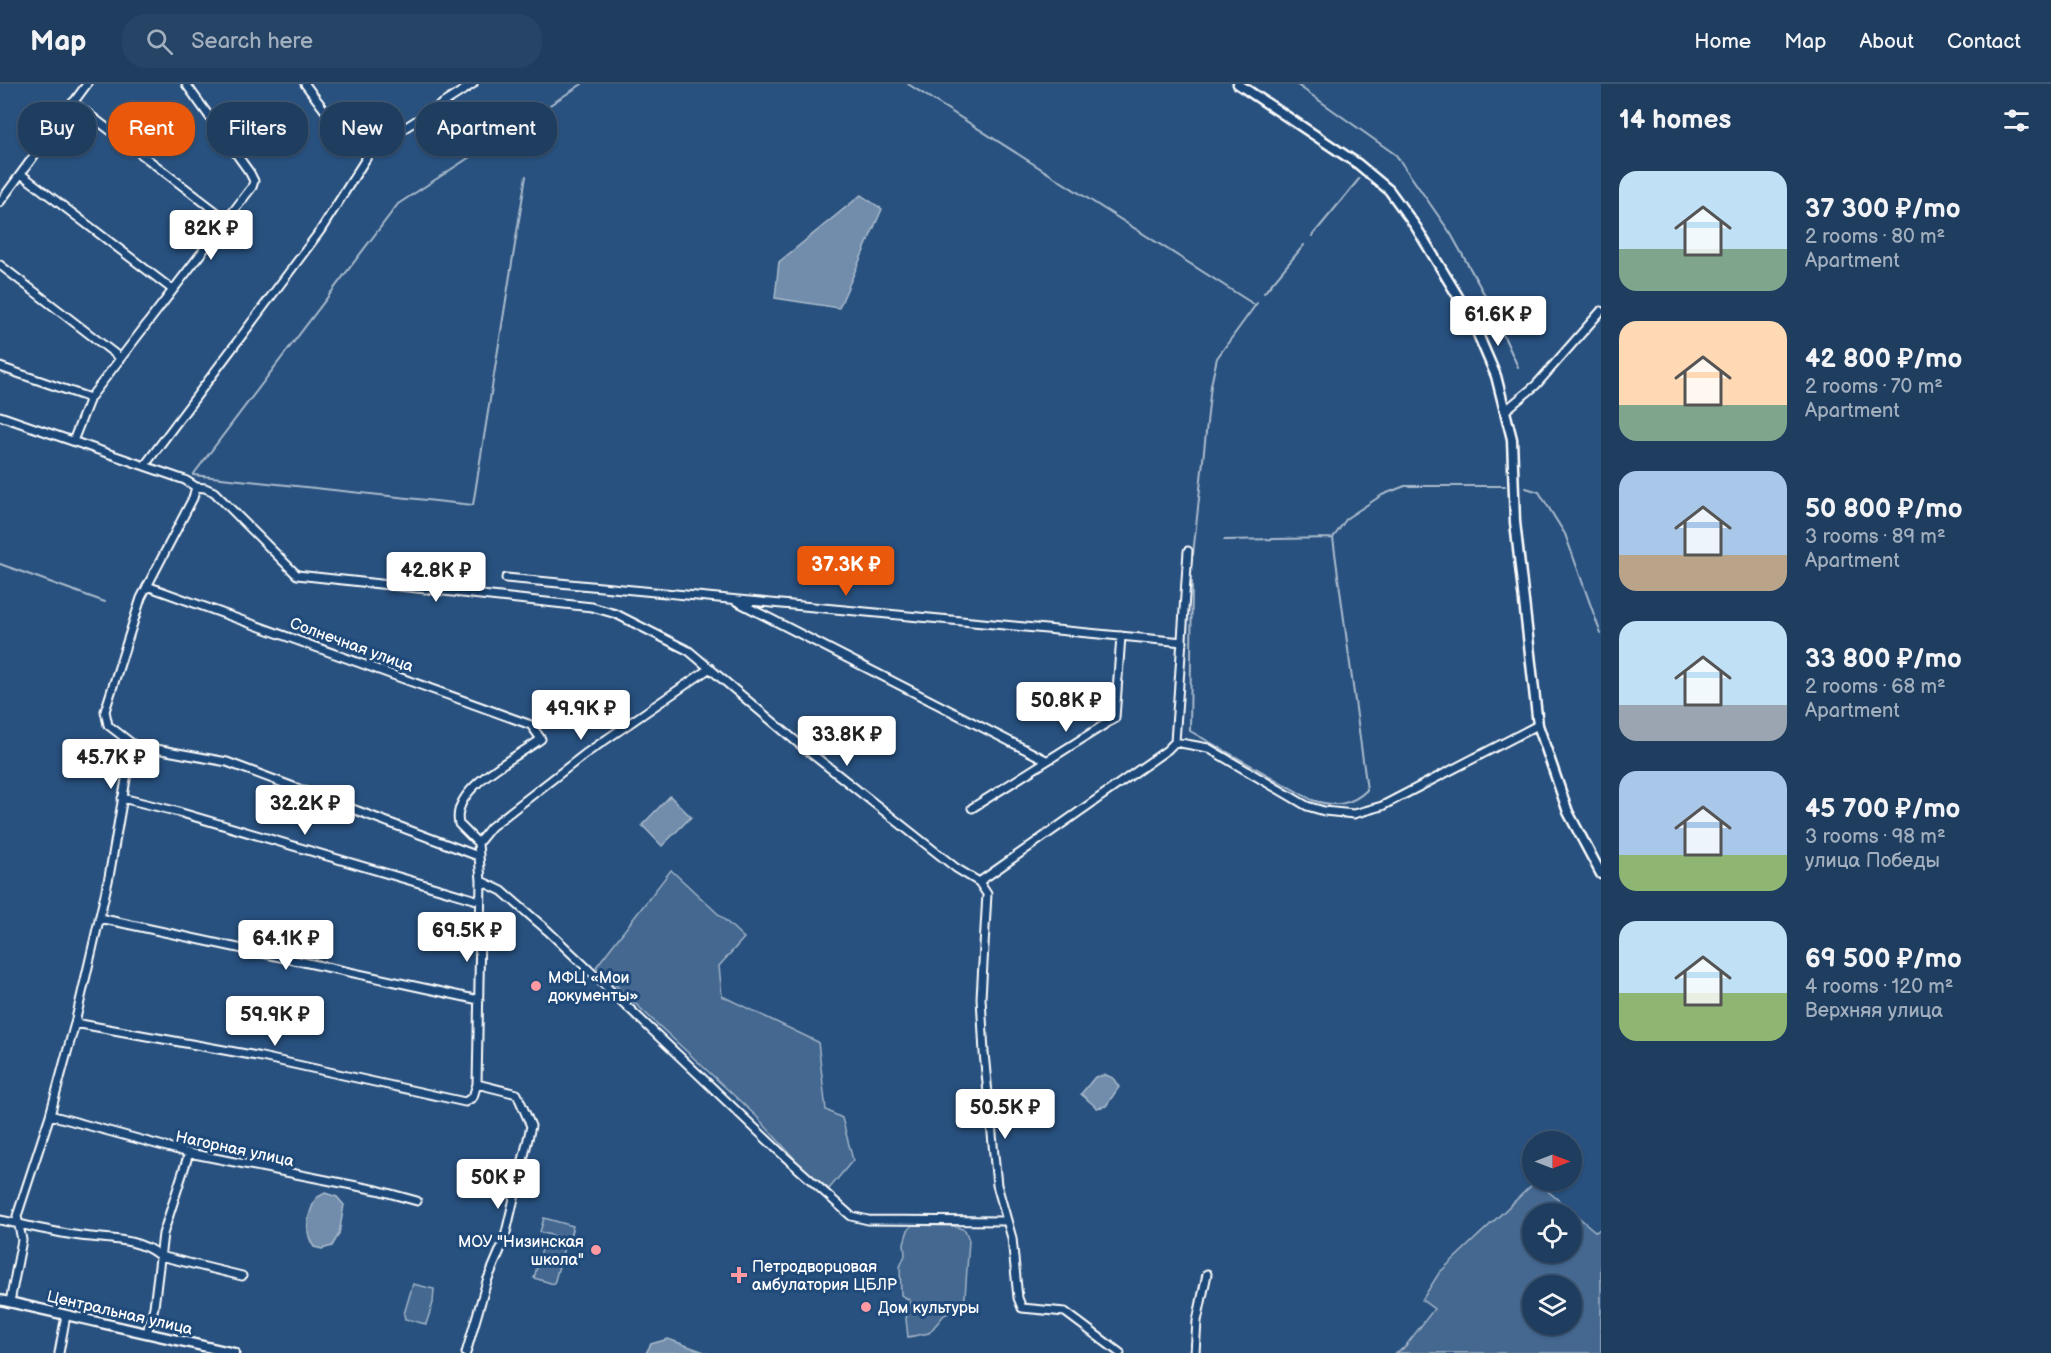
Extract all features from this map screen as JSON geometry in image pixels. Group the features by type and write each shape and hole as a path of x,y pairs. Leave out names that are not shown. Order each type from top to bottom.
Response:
{"street":[{"path":"74,102 87,84"},
{"path":"73,441 90,398 119,357 252,188 254,181 250,173 186,84"},
{"path":"305,84 320,104"},
{"path":"404,127 462,87 473,84"},
{"path":"1238,84 1358,164 1389,190 1416,227 1471,318 1496,376 1506,410 1514,460 1515,522 1538,725 1568,812 1601,874"},
{"path":"96,119 227,220"},
{"path":"0,202 34,156"},
{"path":"145,465 320,231 368,156"},
{"path":"21,174 173,290"},
{"path":"0,265 119,357"},
{"path":"1506,410 1536,384 1601,312"},
{"path":"0,367 90,398"},
{"path":"0,416 145,465 185,480 196,487 214,492 297,575 592,606 616,614 689,651 736,693 834,772 956,868 980,882 987,894 981,998 984,1053 997,1185 1012,1238 1018,1298 1022,1308 1065,1312 1120,1353"},
{"path":"196,487 193,498 147,586 105,711 108,725 134,745 227,762 478,856"},
{"path":"980,882 1167,750 1175,742 1188,551"},
{"path":"506,578 1183,642"},
{"name":"Солнечная улица","path":"147,586 531,725 541,739 483,777 464,799 459,813 459,824 478,843"},
{"path":"731,598 1046,760"},
{"path":"972,808 1114,718 1121,636"},
{"path":"75,1023 257,1056 465,1102 473,1097 477,1084 480,900 478,843 491,826 585,753 710,668"},
{"path":"1175,742 1208,748 1307,806 1324,811 1354,814 1382,806 1538,725"},
{"path":"10,1302 22,1240 17,1216 50,1115 75,1023 109,877 122,798 134,745"},
{"path":"122,798 175,811 480,900"},
{"path":"480,881 502,891 548,931 783,1155 851,1216 868,1220 1006,1221"},
{"path":"99,918 479,1000"},
{"path":"466,1353 487,1281 504,1241 531,1126 517,1094 477,1084"},
{"name":"Нагорная улица","path":"50,1115 189,1153 377,1190 417,1201"},
{"path":"147,1333 154,1307 160,1257 170,1208 189,1153"},
{"path":"0,1220 75,1235 134,1242 150,1248 160,1257 242,1276"},
{"path":"1195,1353 1197,1321 1207,1274"},
{"name":"Центральная улица","path":"0,1300 234,1353"},
{"path":"59,1353 66,1315"}],"shaded area":[{"path":"861,195 882,209 839,308 775,298 779,262"},
{"path":"670,796 691,817 662,846 642,825"},
{"path":"671,870 744,938 719,966 722,996 818,1042 826,1110 842,1118 853,1160 829,1189 803,1168 756,1116 596,967"},
{"path":"1106,1075 1113,1078 1119,1087 1106,1106 1097,1108 1081,1094 1095,1077"},
{"path":"1525,1191 1548,1191 1562,1203 1522,1203 1522,1263 1582,1263 1582,1220 1596,1232 1601,1228 1601,1353 1395,1353 1404,1348 1434,1309 1422,1300 1439,1273"},
{"path":"325,1193 337,1197 344,1205 339,1234 332,1246 322,1249 314,1247 309,1235 308,1223 316,1198"},
{"path":"544,1218 573,1226 569,1240 540,1232"},
{"path":"913,1225 954,1226 965,1230 969,1240 965,1297 958,1309 944,1315 929,1333 908,1337 906,1319 910,1300 901,1295 900,1267 905,1255 904,1243 908,1230"},
{"path":"545,1238 565,1244 554,1284 534,1278"},
{"path":"413,1284 434,1289 433,1303 426,1324 405,1319 404,1314"},
{"path":"668,1339 707,1353 646,1353 651,1344"}],"waterway":[{"path":"526,176 473,505 193,475 398,204 582,84"},
{"path":"908,84 1255,305"},
{"path":"1296,84 1396,155 1451,234 1487,299 1518,367"},
{"path":"1312,236 1359,179"},
{"path":"1264,293 1304,245"},
{"path":"1193,555 1211,385 1217,358 1257,303"},
{"path":"1192,582 1190,731 1312,800 1327,804 1348,802 1367,790 1333,538 1347,518 1382,495 1405,486 1505,486"},
{"path":"1526,488 1539,492 1565,534 1601,634"},
{"path":"1224,540 1333,538"},
{"path":"0,564 105,602"}],"place":[{"name":"МФЦ «Мои документы»","path":"536,986"},
{"name":"МОУ \"Низинская школа\"","path":"596,1250"},
{"name":"Петродворцовая амбулатория ЦБЛР","path":"739,1275"},
{"name":"Дом культуры","path":"866,1307"}]}
